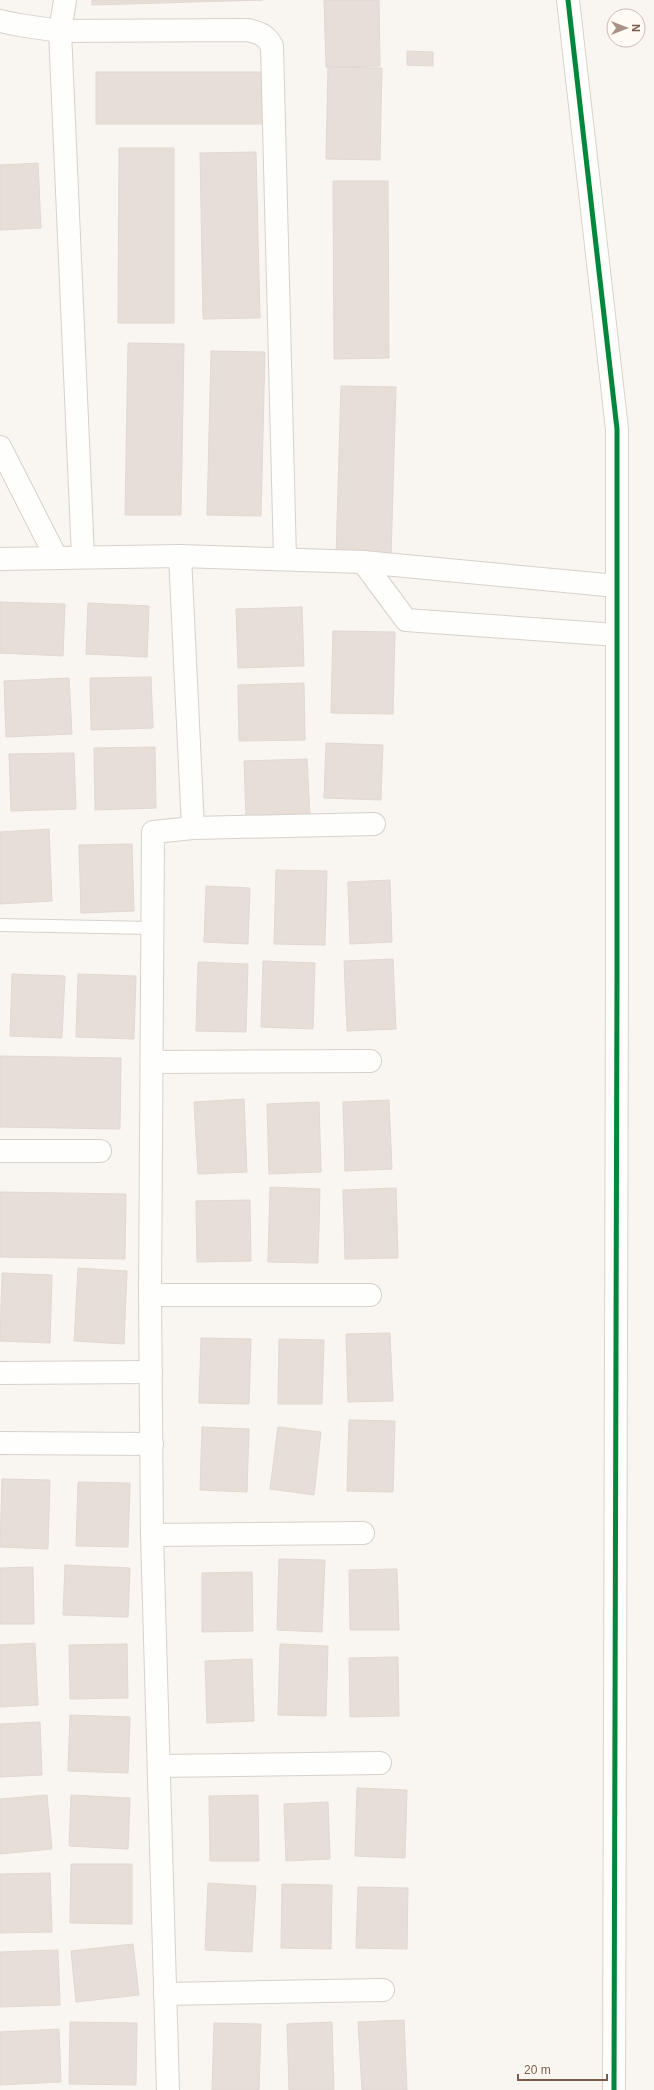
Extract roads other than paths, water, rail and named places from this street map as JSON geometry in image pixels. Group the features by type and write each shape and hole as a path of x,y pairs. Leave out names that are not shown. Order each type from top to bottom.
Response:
{"street":[{"path":"65,0 60,31 83,556"},
{"path":"568,0 617,429 614,2090"},
{"path":"0,21 60,31 248,30 260,33 267,38 272,46 285,560"},
{"path":"0,447 56,558"},
{"path":"0,559 83,556 180,556 363,562 617,586"},
{"path":"180,556 193,828"},
{"path":"363,562 406,620 617,635"},
{"path":"168,2090 152,1535 150,1295 153,832 193,828 374,824"},
{"path":"152,1062 370,1061"},
{"path":"0,1151 100,1152"},
{"path":"150,1295 370,1295"},
{"path":"0,1373 151,1372"},
{"path":"0,1443 152,1444"},
{"path":"152,1535 363,1533"},
{"path":"159,1766 380,1763"},
{"path":"165,1994 383,1990"}],"lane":[{"path":"0,925 152,928"}]}
